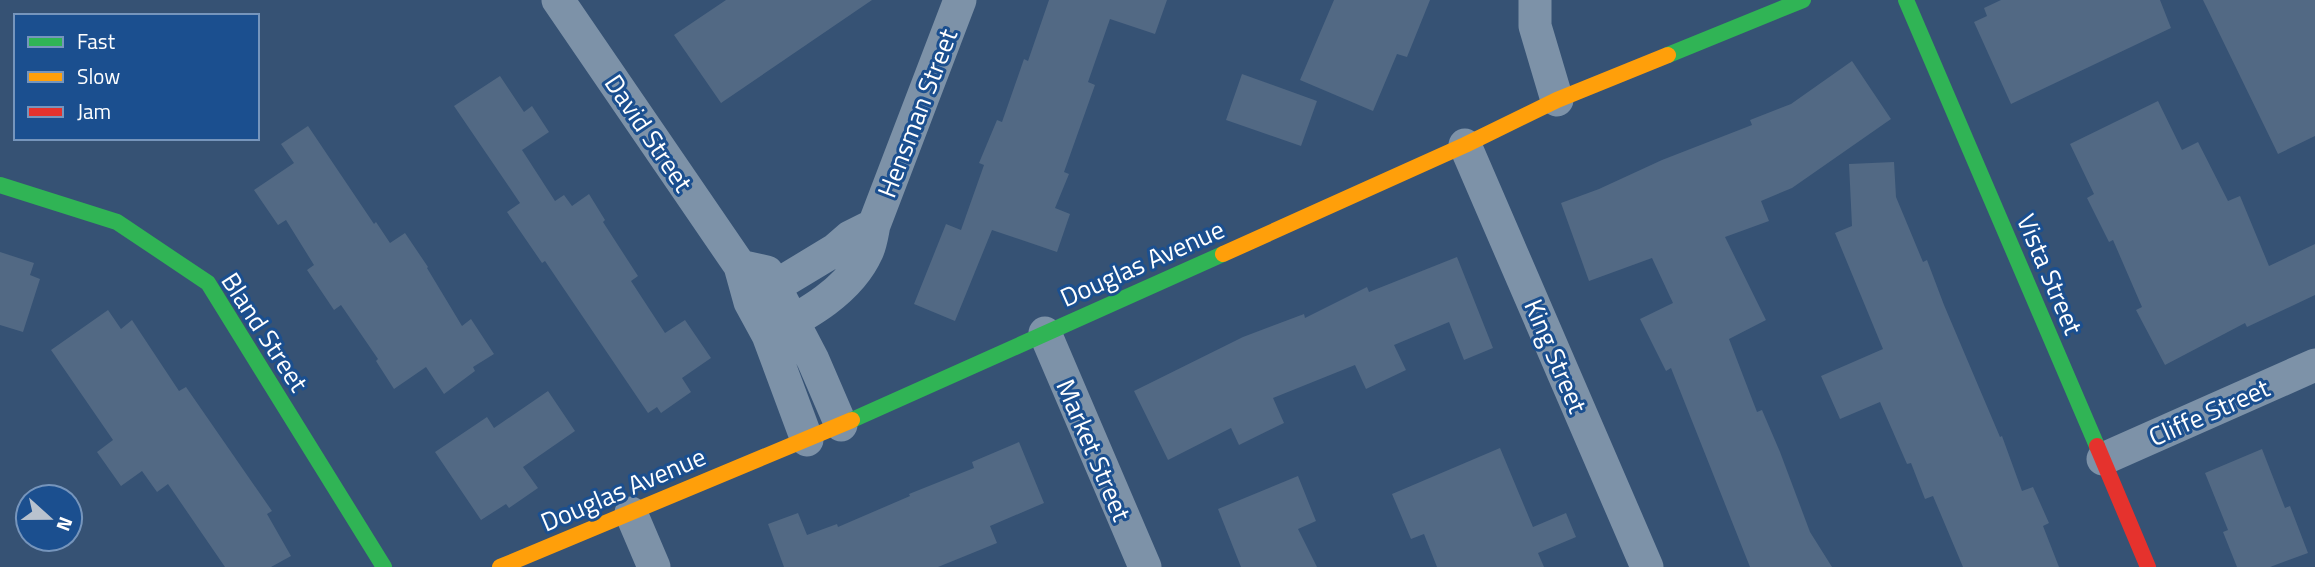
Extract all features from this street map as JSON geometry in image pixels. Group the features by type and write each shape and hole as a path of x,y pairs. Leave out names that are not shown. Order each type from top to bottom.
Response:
{"main road":[{"name":"Douglas Avenue","path":"500,567 841,425 1465,145 1557,100 1803,0"},
{"name":"Vista Street","path":"1906,0 2148,567"},
{"name":"Bland Street","path":"0,185 117,222 208,283 384,567"}],"street":[{"name":"David Street","path":"558,0 740,266 762,294 781,328 822,378 841,425"},
{"name":"Hensman Street","path":"781,328 841,289 856,272 868,251 874,225 960,0"},
{"path":"1535,0 1535,26 1557,100"},
{"name":"King Street","path":"1465,145 1647,567"},
{"name":"Hensman Street","path":"762,294 835,250 850,237 874,225"},
{"name":"David Street","path":"781,328 807,440"},
{"name":"Market Street","path":"1045,333 1145,567"},
{"name":"Cliffe Street","path":"2103,459 2315,365"},
{"path":"631,513 654,567"}],"building":[{"path":"726,0 872,0 721,103 674,35"},
{"path":"1049,0 1167,0 1155,34 1110,19 1088,82 1095,85 1064,172 1069,174 1055,208 1070,214 1057,252 992,230 955,321 914,304 946,224 961,230 984,165 979,163 997,120 1002,122 1024,59 1028,61"},
{"path":"1334,0 1430,0 1407,57 1397,54 1373,111 1300,80"},
{"path":"2001,0 2160,0 2171,28 2011,104 1974,22 1987,16 1984,8"},
{"path":"2203,0 2315,0 2315,136 2278,154"},
{"path":"1852,61 1891,119 1792,188 1761,201 1769,221 1725,237 1766,320 1729,339 1757,412 1762,410 1780,452 1810,532 1832,567 1750,567 1671,368 1666,371 1640,319 1673,303 1652,258 1589,281 1561,203 1752,125 1750,120 1791,104"},
{"path":"1242,74 1317,101 1301,146 1226,120"},
{"path":"500,76 524,112 532,106 549,132 522,150 555,201 564,195 572,206 589,194 605,220 603,222 638,276 631,281 665,333 685,320 711,358 682,378 691,392 661,413 657,407 648,413 545,261 542,263 507,212 520,203 454,106"},
{"path":"2158,101 2182,150 2198,142 2228,201 2240,196 2269,266 2315,244 2315,295 2247,327 2245,323 2165,365 2136,310 2142,307 2113,240 2109,242 2087,198 2094,194 2070,144"},
{"path":"308,126 374,224 376,222 390,243 405,233 462,326 471,319 494,354 473,367 475,371 444,394 426,367 394,389 376,361 378,359 341,305 334,310 307,270 314,265 286,220 278,225 254,190 294,163 281,144"},
{"path":"1894,162 1896,197 1923,262 1927,260 2000,437 2002,436 2022,491 2033,487 2049,523 2043,526 2059,567 1963,567 1933,496 1925,499 1911,463 1907,464 1880,402 1840,419 1821,376 1883,349 1835,233 1852,226 1849,164"},
{"path":"0,252 34,263 30,275 40,279 23,332 0,325"},
{"path":"1457,257 1493,348 1464,360 1449,322 1394,345 1406,370 1366,389 1355,365 1273,398 1284,423 1239,445 1231,428 1168,460 1134,391 1243,337 1304,314 1305,318 1367,287 1369,292"},
{"path":"108,310 121,329 132,320 179,391 186,387 272,511 267,514 291,556 271,567 225,567 168,484 157,492 142,471 121,486 97,452 113,440 51,350"},
{"path":"548,391 575,431 523,467 538,488 509,508 506,504 481,520 435,452 487,417 494,428"},
{"path":"1019,442 1044,503 990,526 997,543 938,567 784,567 768,524 798,513 807,535 837,524 838,527 974,468 972,462"},
{"path":"1500,448 1533,527 1566,513 1576,537 1538,553 1544,567 1437,567 1424,534 1411,539 1392,494"},
{"path":"2262,449 2285,508 2290,506 2308,553 2270,567 2237,567 2223,532 2228,530 2205,473"},
{"path":"1298,476 1316,521 1298,529 1317,567 1241,567 1218,509"}],"traffic: fast":[{"path":"1668,55 1803,0"},
{"path":"1906,0 2097,446"},
{"path":"0,185 117,222 208,283 384,567"},
{"path":"852,420 1223,254"}],"traffic: slow":[{"path":"1223,254 1465,145 1557,100 1668,55"},
{"path":"500,567 852,420"}],"traffic: jam":[{"path":"2097,446 2148,567"}]}
